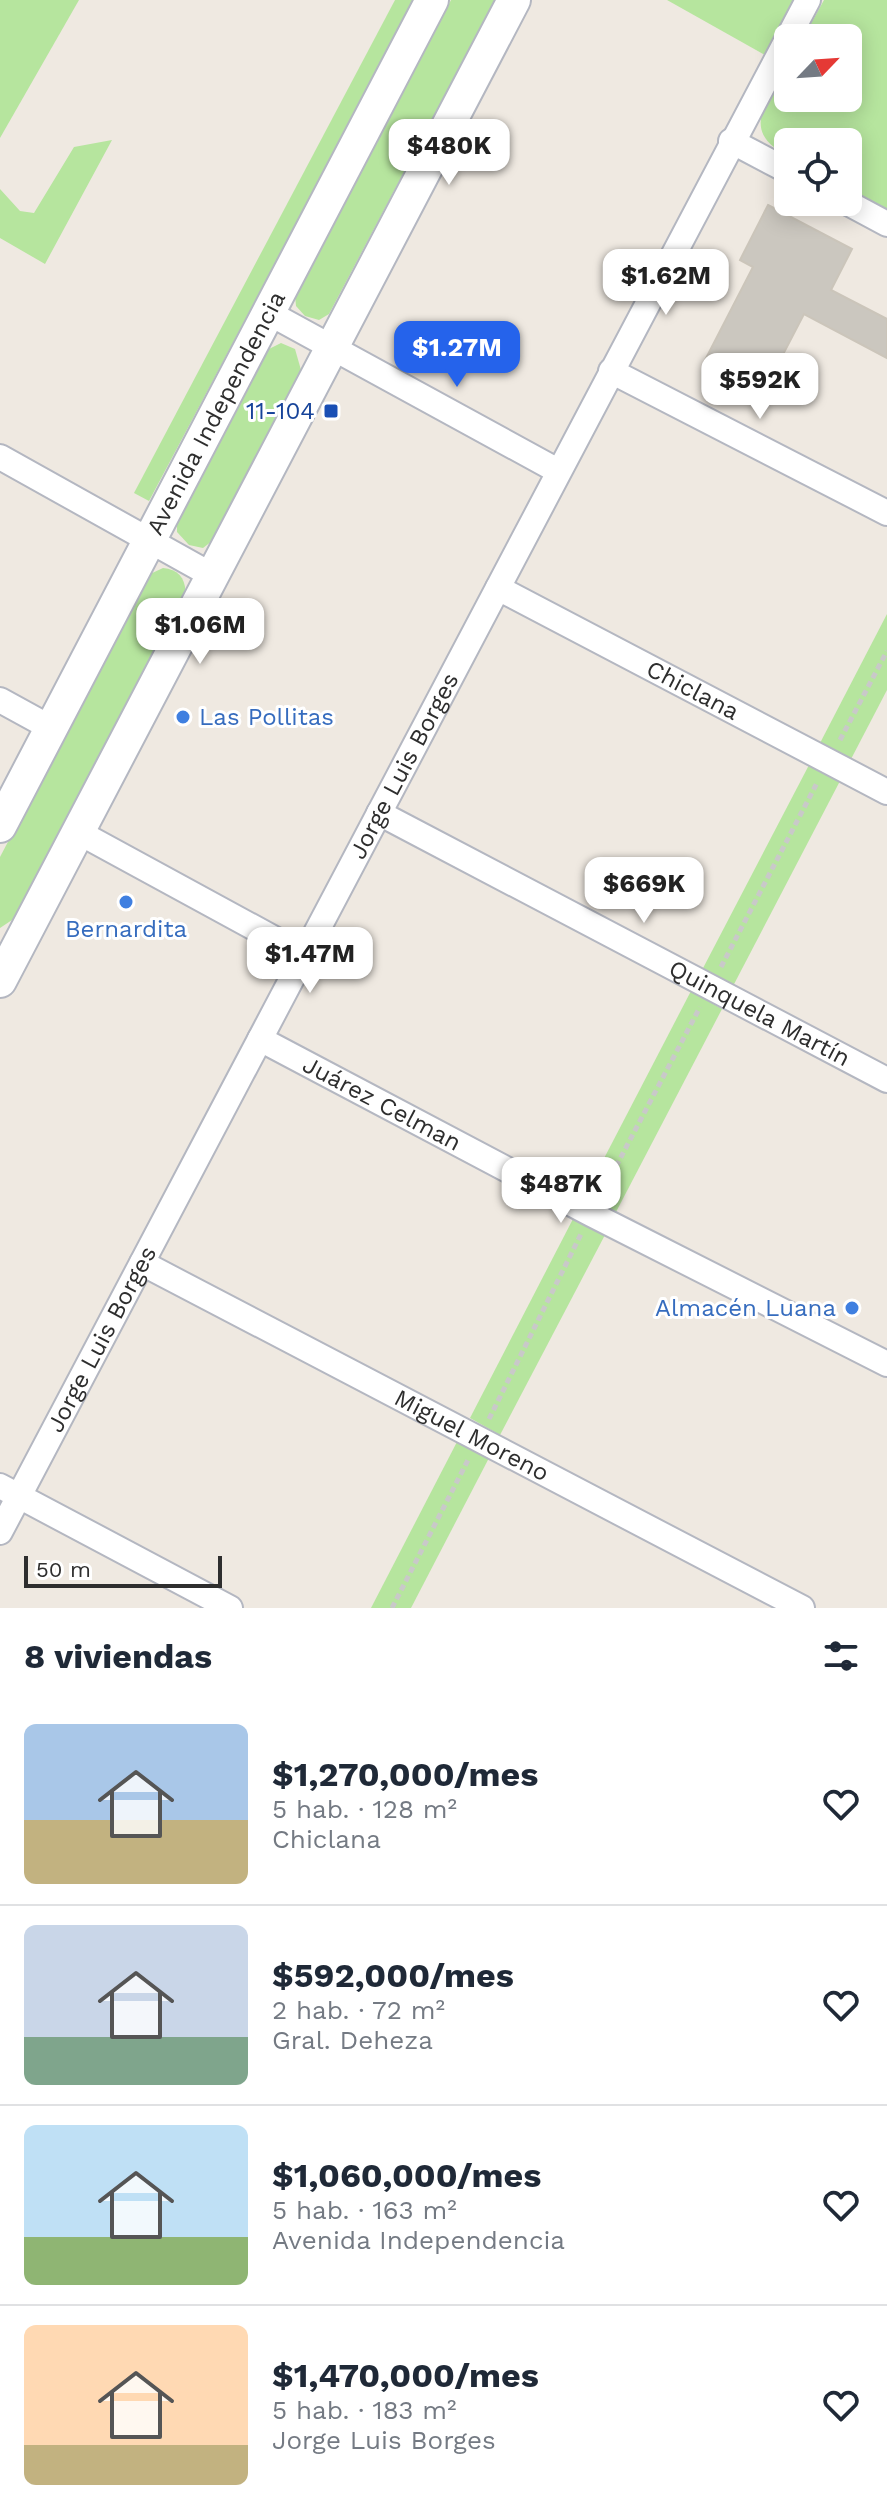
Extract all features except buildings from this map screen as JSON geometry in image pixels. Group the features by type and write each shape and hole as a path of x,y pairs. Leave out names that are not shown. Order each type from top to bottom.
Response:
{"main road":[{"name":"Avenida Independencia","path":"0,826 432,0"},
{"path":"5,961 80,833 514,0"}],"street":[{"name":"Jorge Luis Borges","path":"0,1532 9,1491 142,1263 808,0"},
{"path":"731,141 774,164"},
{"path":"862,211 887,224"},
{"path":"269,313 558,471"},
{"path":"611,371 887,513"},
{"path":"0,457 215,577"},
{"name":"Chiclana","path":"498,588 887,792"},
{"path":"0,700 51,728"},
{"name":"Quinquela Martín","path":"379,813 887,1080"},
{"path":"80,833 304,955"},
{"name":"Juárez Celman","path":"260,1039 591,1214 887,1364"},
{"name":"Miguel Moreno","path":"142,1263 802,1608"},
{"path":"9,1491 230,1608"}],"path":[{"path":"392,1608 591,1214 887,651"}],"green space":[{"path":"0,0 79,0 0,138"},
{"path":"395,0 415,0 149,501 134,493"},
{"path":"451,0 495,0 329,314 319,320 305,316 296,306 295,295"},
{"path":"667,0 796,0 782,24 774,24 774,39 765,55"},
{"path":"824,0 887,0 887,209 862,196 862,128 774,128 774,147 764,136 762,115 774,89 774,112 862,112 862,24 811,24"},
{"path":"112,140 45,264 0,238 0,189 20,211 34,213 74,147"},
{"path":"281,343 295,349 301,370 212,541 203,548 189,545 177,532 177,520 267,350"},
{"path":"163,568 181,576 185,596 15,918 0,928 0,857 148,575"},
{"path":"887,614 887,690 850,761 819,745"},
{"path":"809,765 840,781 732,988 701,972"},
{"path":"691,991 722,1009 616,1212 585,1195"},
{"path":"574,1217 606,1233 500,1435 470,1418"},
{"path":"459,1438 490,1456 411,1608 371,1608"}],"place":[{"name":"11-104","path":"331,411"},
{"name":"Las Pollitas","path":"183,717"},
{"name":"Bernardita","path":"126,902"},
{"name":"Almacén Luana","path":"852,1308"}]}
